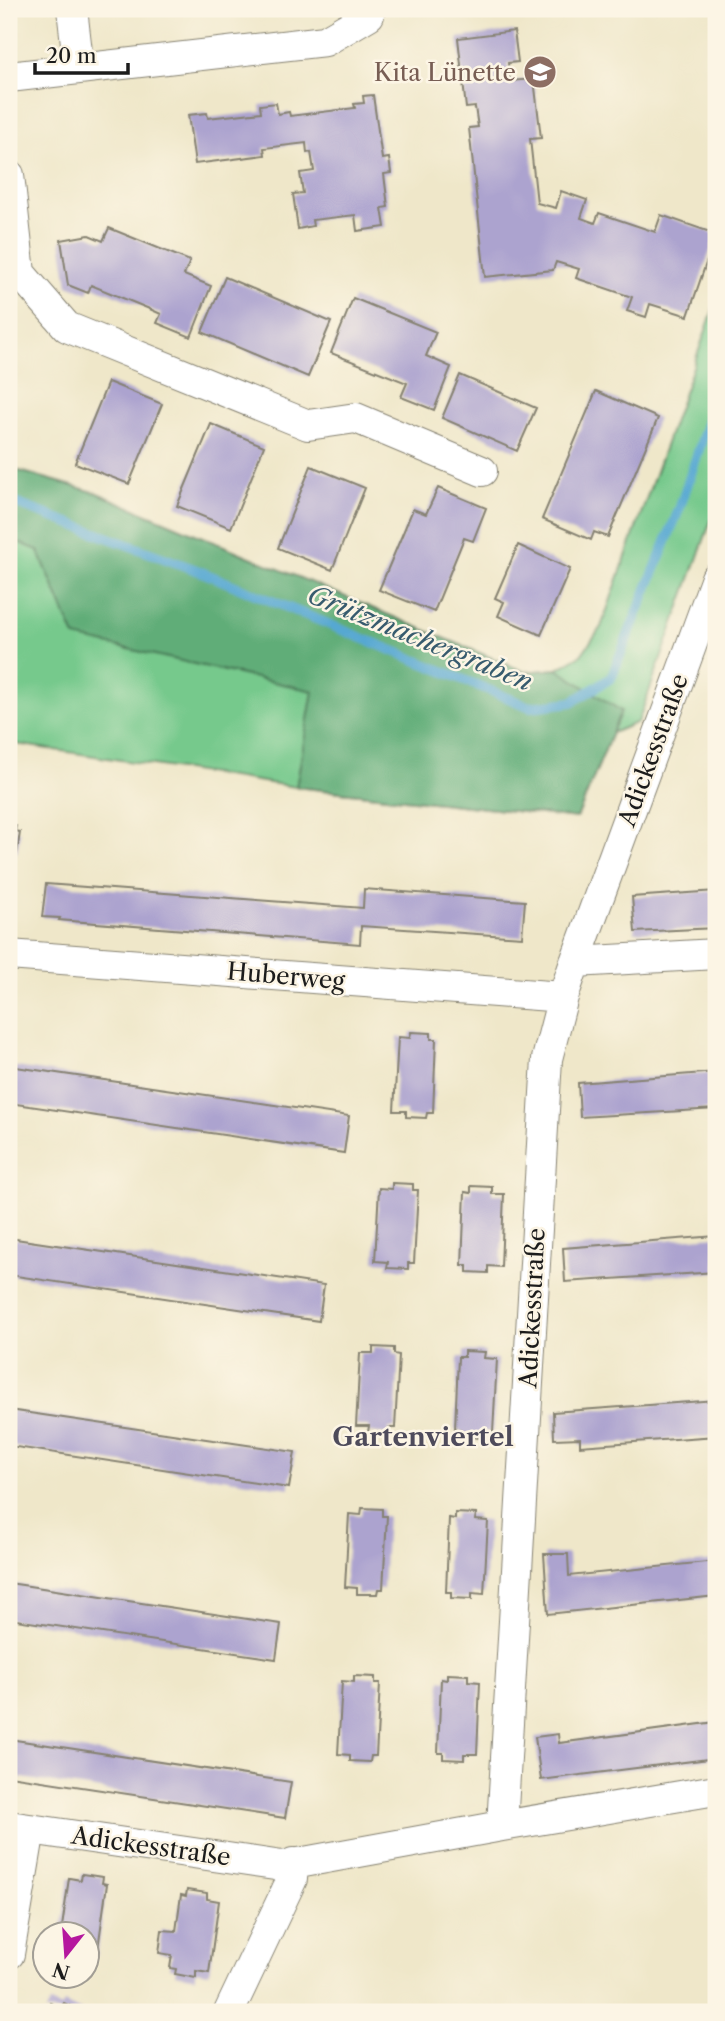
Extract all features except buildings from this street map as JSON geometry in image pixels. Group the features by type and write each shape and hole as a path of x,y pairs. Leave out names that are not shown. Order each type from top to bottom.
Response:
{"street":[{"path":"72,9 79,69"},
{"path":"9,76 325,41 369,15"},
{"path":"9,175 20,273 67,327 307,425 356,418 482,471"},
{"name":"Adickesstraße","path":"502,1826 547,1059 575,962 716,578"},
{"path":"575,962 716,954"},
{"name":"Huberweg","path":"9,955 563,997"},
{"name":"Adickesstraße","path":"19,1827 282,1866 716,1790"},
{"path":"9,1954 19,1827"},
{"path":"229,2012 292,1879 293,1863"}],"green space":[{"path":"716,302 716,507 638,722 612,733 577,818 296,787 9,743 9,468 97,493 525,672 557,669 581,655 601,627"},
{"path":"9,468 97,493 525,672 557,669 621,711 577,818 296,787 313,691 75,637 38,550 9,539"}],"waterway":[{"name":"Grützmachergraben","path":"9,501 199,571 530,707 572,702 611,678 680,507 716,397"}],"place":[{"name":"Kita Lünette","path":"540,72"}],"district":[{"name":"Gartenviertel","path":"423,1437"}]}
